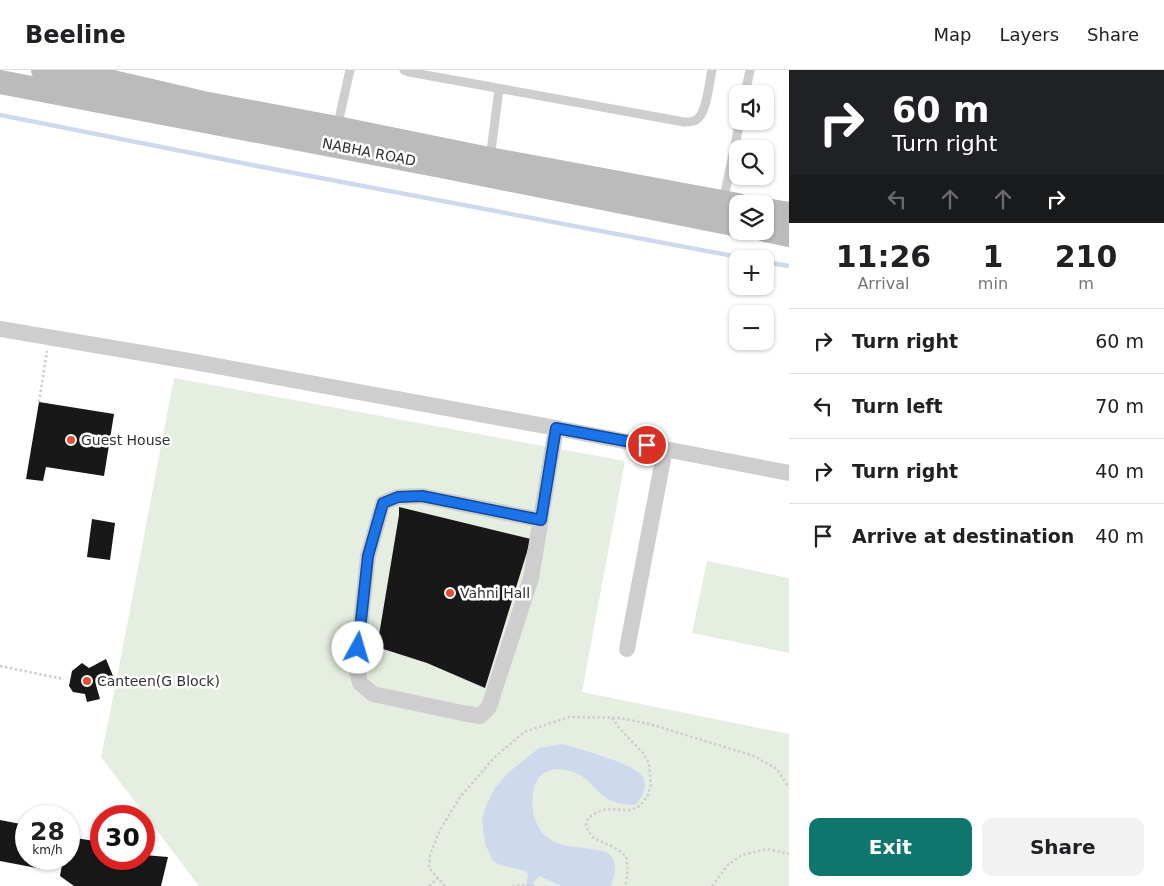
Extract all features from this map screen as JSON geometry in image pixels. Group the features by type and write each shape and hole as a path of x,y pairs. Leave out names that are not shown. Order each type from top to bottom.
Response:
{"main road":[{"name":"NABHA ROAD","path":"43,70 101,74 203,103 490,159 729,203"},
{"name":"NABHA ROAD","path":"0,82 412,160 729,223"},
{"path":"774,212 789,214"},
{"path":"774,232 789,235"}],"street":[{"path":"0,329 189,361 789,473"},
{"path":"541,520 422,496 398,497 383,503 368,556 356,666 360,683 373,694 462,713 480,716 489,707 531,578 541,520 556,428"},
{"path":"627,649 665,449"}],"lane":[{"path":"337,128 350,70"},
{"path":"404,70 684,122 694,121 701,116 712,70"},
{"path":"747,85 750,70"},
{"path":"490,159 499,89"},
{"path":"731,195 739,130"}],"path":[{"path":"38,402 49,337"},
{"path":"0,666 64,679"},
{"path":"445,886 429,868 430,855 440,830 460,797 494,758 524,732 569,717 620,718 653,725 754,756 776,769 789,788"},
{"path":"612,718 620,729 644,753 650,763 651,785 648,796 640,806 631,810 606,809 589,817 586,825 588,832 599,841 613,847 626,856 628,877 625,886"},
{"path":"712,886 728,864 742,855 767,849 789,854"},
{"path":"429,886 438,878"},
{"path":"512,886 536,886"}],"shaded area":[{"path":"174,378 625,461 582,692 789,734 789,886 199,886 155,828 155,805 137,805 101,757"},
{"path":"707,561 789,578 789,653 692,633"}],"water":[{"path":"562,744 628,766 637,771 644,780 644,792 635,805 627,805 609,800 586,779 566,770 548,771 538,779 535,786 533,799 534,818 543,833 554,842 603,851 610,855 615,868 611,886 561,886 540,876 535,880 533,886 526,886 528,874 526,871 500,865 493,861 485,844 482,818 495,788 509,772 539,748"}],"building":[{"name":"Guest House","path":"39,402 114,414 104,476 46,467 43,481 26,479"},
{"name":"Vahni Hall","path":"399,507 531,539 485,688 427,663 377,647"},
{"path":"92,519 115,523 110,560 87,557"},
{"name":"Canteen(G Block)","path":"106,659 113,676 96,685 100,699 87,702 85,694 73,692 69,686 72,671 82,663 89,668"},
{"path":"0,820 15,823 15,864 0,861"},
{"path":"80,839 90,840 90,870 155,870 155,856 168,857 161,886 74,886 60,876 61,870 80,870"}],"waterway":[{"path":"0,115 252,165 729,255"},
{"path":"774,264 789,266"}],"place":[{"name":"Guest House","path":"71,440"},
{"name":"Vahni Hall","path":"450,593"},
{"name":"Canteen(G Block)","path":"87,681"}],"route":[{"path":"358,648 368,556 383,503 398,497 422,496 541,520 556,428 647,445"}]}
